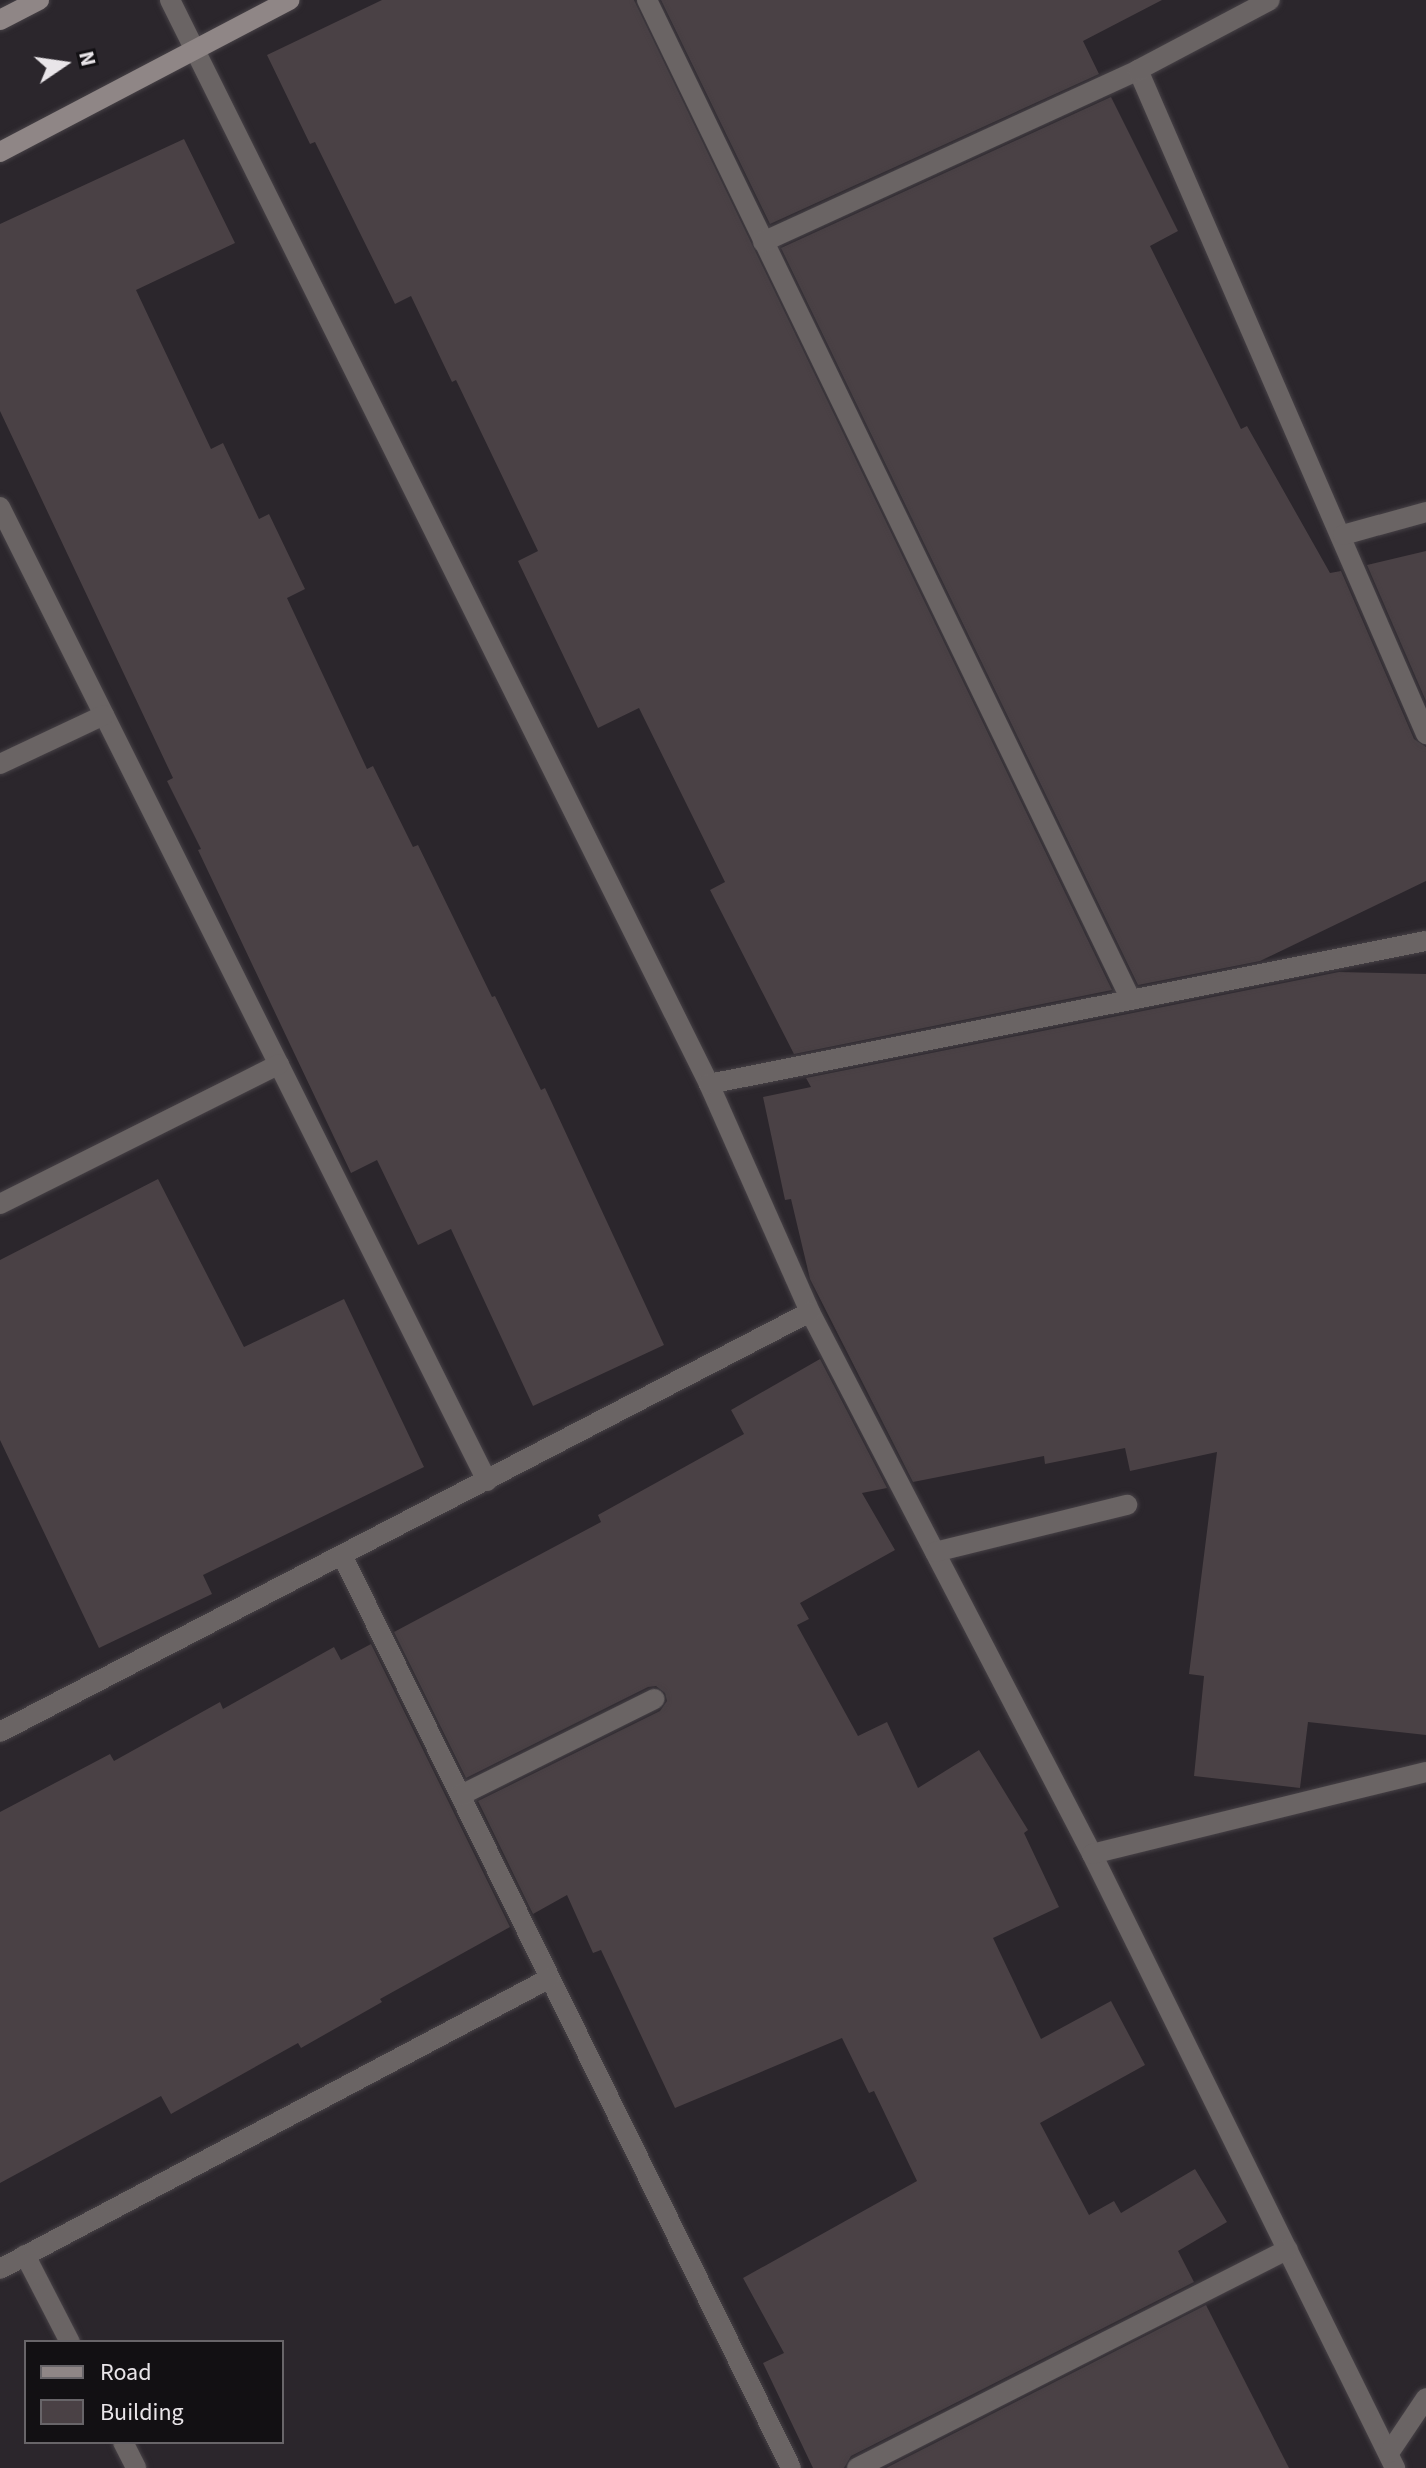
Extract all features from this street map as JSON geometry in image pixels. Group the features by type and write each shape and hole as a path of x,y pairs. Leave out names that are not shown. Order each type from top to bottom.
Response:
{"main road":[{"path":"0,20 39,0"},
{"path":"0,152 289,0"}],"street":[{"path":"170,0 709,1084 810,1312 1092,1854 1392,2461"},
{"path":"647,0 1131,1000"},
{"path":"763,242 1138,70 1270,0"},
{"path":"1138,70 1343,535 1426,734"},
{"path":"0,507 487,1481"},
{"path":"1343,535 1426,512"},
{"path":"0,764 104,715"},
{"path":"709,1084 1426,941"},
{"path":"0,1204 279,1064"},
{"path":"0,1732 810,1312"},
{"path":"935,1552 1127,1505"},
{"path":"342,1555 791,2468"},
{"path":"461,1795 654,1699"},
{"path":"1092,1854 1426,1772"},
{"path":"0,2269 550,1978"},
{"path":"857,2468 1288,2249"},
{"path":"25,2255 69,2340"},
{"path":"1392,2461 1426,2398"},
{"path":"124,2444 136,2468"}],"building":[{"path":"382,0 634,0 1112,990 794,1054 710,890 725,882 639,708 598,728 518,561 538,551 456,380 452,382 411,296 395,304 315,142 310,144 267,55"},
{"path":"661,0 1162,0 1083,41 1099,74 770,224"},
{"path":"1111,97 1178,231 1150,246 1241,429 1247,426 1330,573 1341,571 1414,739 1426,747 1426,881 1260,961 1138,985 781,248"},
{"path":"184,139 235,243 136,290 211,449 223,443 259,519 269,514 305,589 287,598 367,769 373,766 413,847 418,845 492,997 495,996 541,1090 545,1088 664,1345 533,1406 451,1229 418,1245 377,1160 351,1173 198,850 201,849 167,781 173,778 0,411 0,224"},
{"path":"1426,551 1426,701 1367,565"},
{"path":"1339,972 1426,974 1426,1735 1308,1722 1300,1788 1194,1776 1204,1676 1189,1674 1217,1452 1130,1471 1125,1448 1045,1464 1044,1456 913,1482 810,1279 791,1199 785,1200 763,1097 811,1087 806,1078"},
{"path":"158,1179 244,1347 344,1299 424,1467 203,1575 212,1594 99,1648 0,1440 0,1260"},
{"path":"820,1359 887,1488 862,1493 895,1550 800,1603 809,1619 797,1625 858,1736 887,1722 918,1788 979,1750 1028,1830 1024,1833 1059,1907 993,1938 1041,2039 1111,2001 1145,2065 1040,2123 1089,2215 1114,2201 1121,2213 1195,2169 1227,2222 1178,2251 1194,2282 851,2456 844,2468 813,2468 763,2363 784,2353 743,2278 917,2181 874,2091 869,2093 842,2038 675,2108 601,1950 593,1953 567,1895 533,1914 478,1801 660,1711 667,1701 665,1693 656,1686 648,1687 466,1778 394,1632 601,1522 598,1515 744,1434 731,1410"},
{"path":"371,1644 510,1927 380,1999 382,2002 301,2048 298,2043 171,2114 161,2096 0,2183 0,1812 110,1754 114,1761 220,1702 223,1709 334,1647 341,1660"},
{"path":"1206,2305 1289,2468 886,2468"}]}
